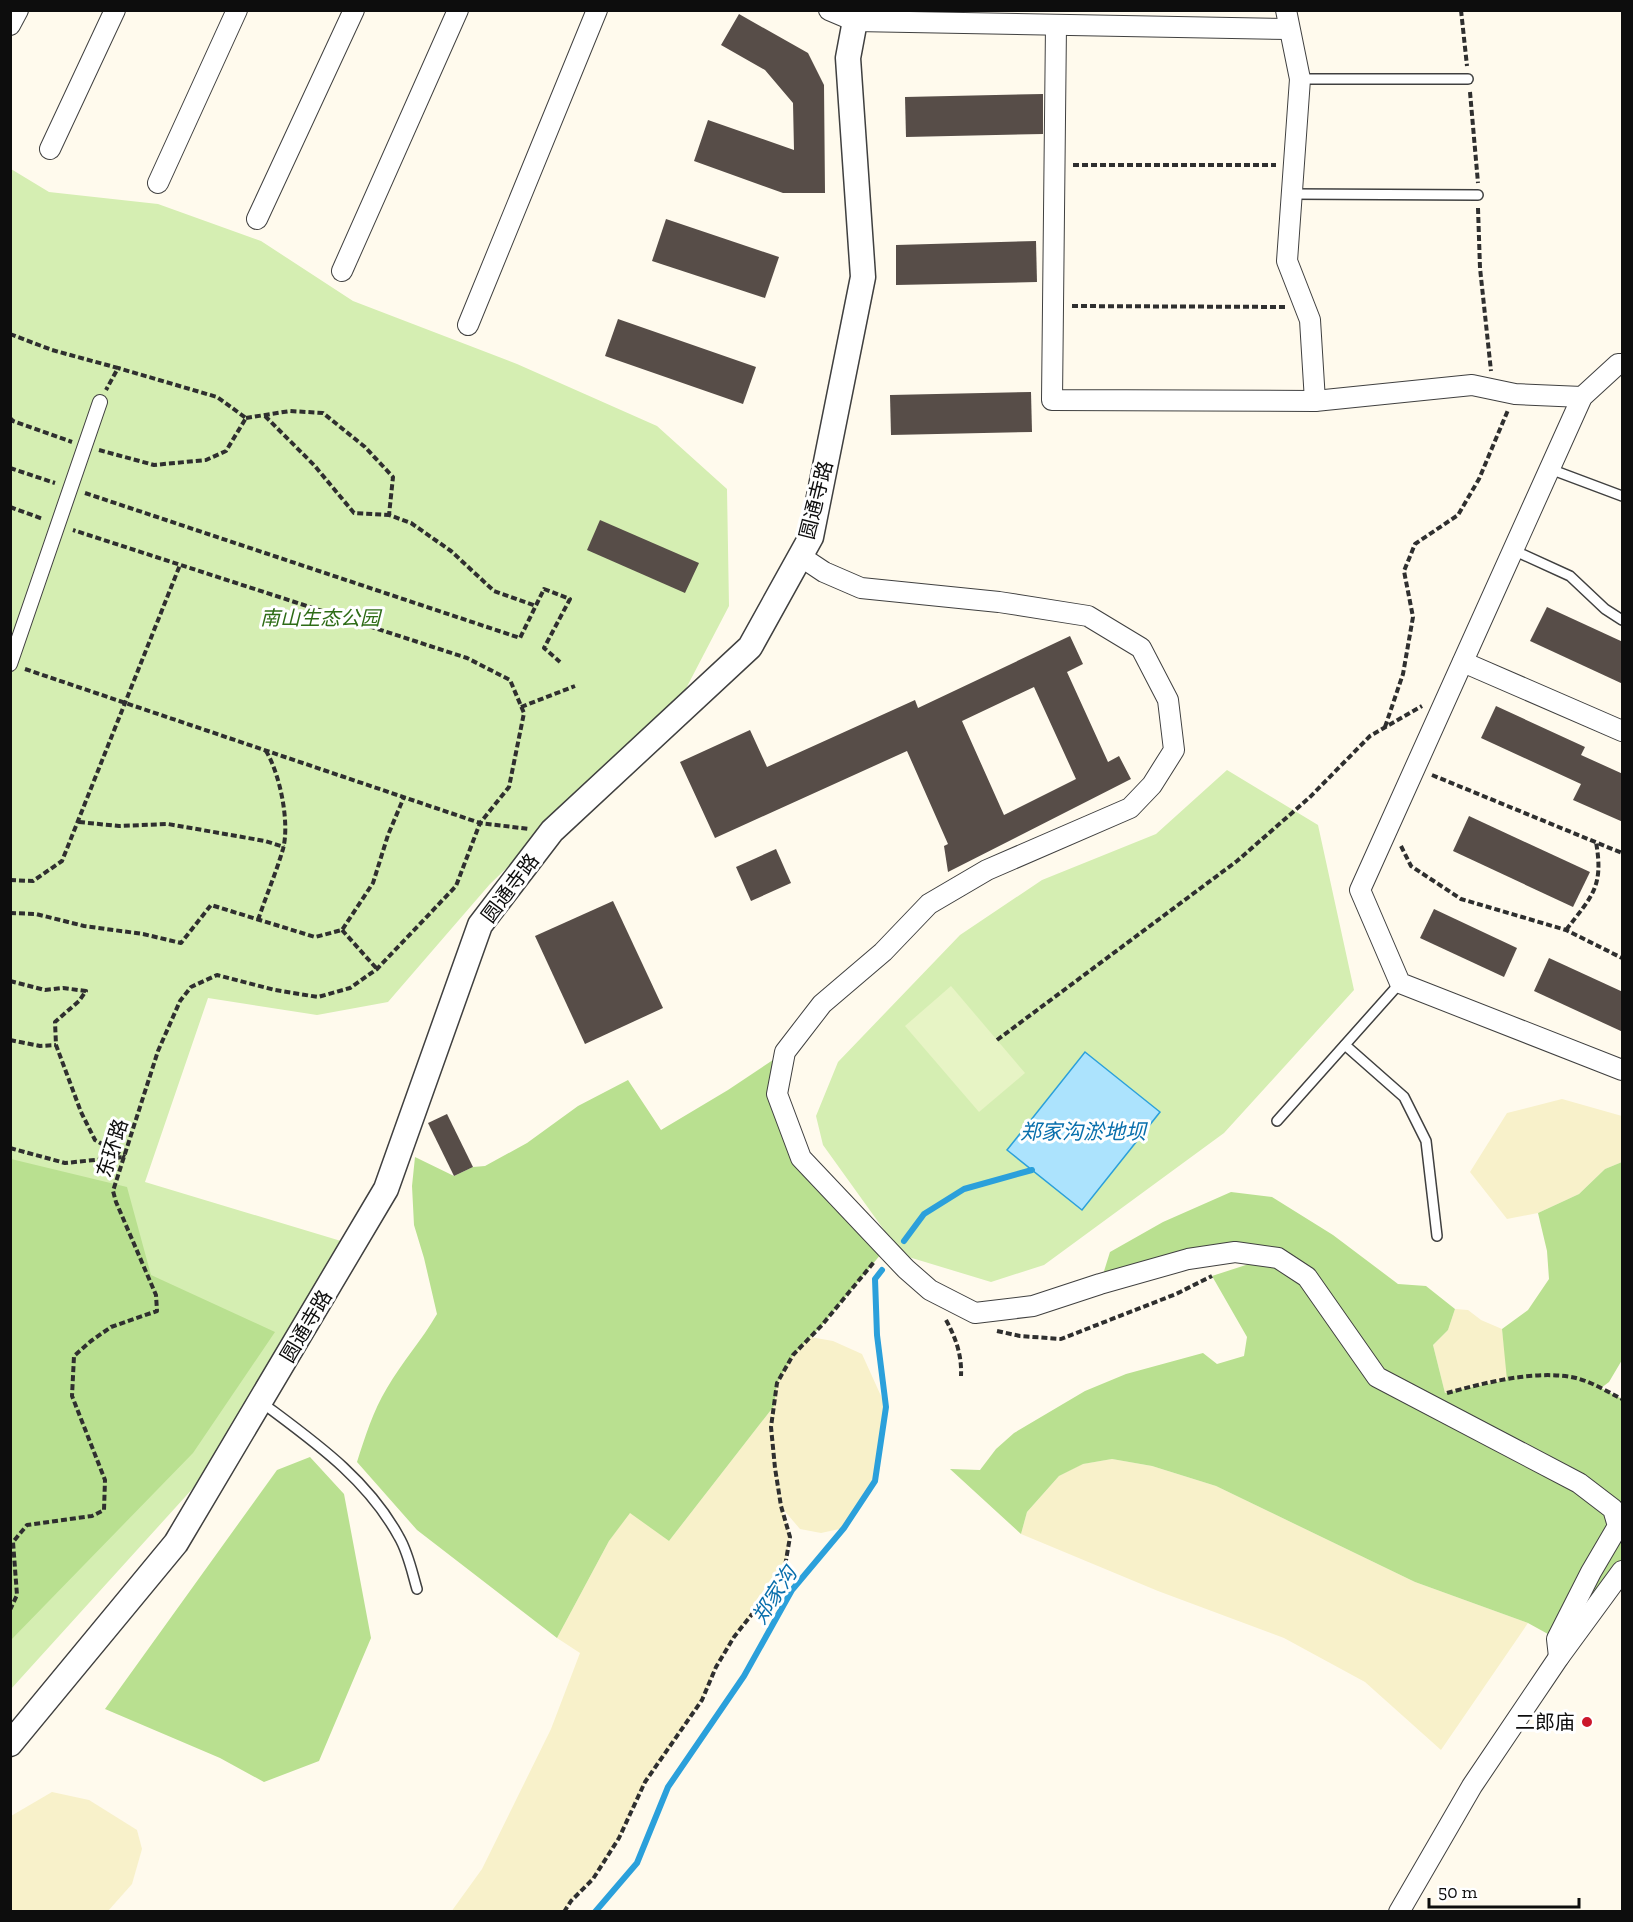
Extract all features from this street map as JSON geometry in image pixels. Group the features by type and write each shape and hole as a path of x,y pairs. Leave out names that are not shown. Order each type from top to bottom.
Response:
{"street":[{"path":"10,25 18,10"},
{"path":"50,149 115,10"},
{"path":"158,183 237,10"},
{"path":"257,219 354,10"},
{"path":"342,270 458,10"},
{"path":"468,325 597,10"},
{"path":"829,10 856,16 1056,25 1288,20 1300,79 1287,261 1310,320 1315,401"},
{"name":"圆通寺路","path":"10,1744 176,1543 386,1189 480,926 552,831 750,647 811,537 863,277 848,58 856,16"},
{"path":"1056,25 1052,400 1315,401 1472,385 1515,394 1582,397"},
{"path":"1621,364 1582,397 1360,890 1400,983 1623,1070"},
{"path":"16,666 70,488 99,402"},
{"path":"800,556 824,572 861,588 999,602 1088,616 1141,648 1168,700 1174,750 1152,785 1130,808 987,870 929,904 883,952 822,1004 785,1052 777,1094 801,1158 885,1248 930,1290 975,1313 1034,1306 1188,1259 1235,1252 1278,1258 1307,1277 1377,1377 1579,1483 1613,1509 1620,1523 1591,1572 1557,1639 1559,1657"},
{"path":"1463,662 1623,731"},
{"path":"1399,1911 1472,1786 1559,1657 1623,1571"}],"lane":[{"path":"1300,79 1468,79"},
{"path":"1292,194 1478,195"},
{"path":"1550,469 1623,496"},
{"path":"1513,550 1570,576 1605,609 1623,620"},
{"path":"1277,1121 1400,983"},
{"path":"1345,1045 1404,1098 1426,1141 1437,1236"},
{"path":"261,1402 329,1454 369,1492 400,1538 417,1589"}],"path":[{"path":"1054,165 1294,165"},
{"path":"1053,306 1305,307"},
{"path":"10,334 52,350 217,398 246,418 290,411 323,413 365,447 393,477 389,515"},
{"path":"99,402 118,368"},
{"path":"1385,728 1403,674 1413,616 1404,572 1415,544 1458,515 1479,479 1515,394"},
{"path":"264,415 314,465 354,513 389,515 411,523 443,546 494,591 536,606"},
{"path":"10,418 85,446 154,465 206,460 226,451 246,418"},
{"path":"10,468 520,638 544,589 570,599 544,648 560,662"},
{"path":"98,538 467,658 510,680 521,707 575,686"},
{"path":"10,880 33,881 62,861 180,565"},
{"path":"16,666 480,823 552,831"},
{"path":"997,1040 1237,861 1309,798 1370,736 1450,690"},
{"name":"东环路","path":"10,1610 17,1595 13,1542 27,1525 92,1516 104,1510 105,1480 72,1396 74,1356 111,1327 157,1311 156,1295 113,1191 158,1051 180,1001 191,987 217,975 275,990 318,997 350,988 377,969 456,886 480,823 509,787 524,713 521,707"},
{"path":"258,920 284,847 284,804 273,762 266,750"},
{"path":"1415,768 1623,853"},
{"path":"10,913 36,914 84,926 143,934 181,943 211,905 315,937 342,930 373,883 388,835 404,797"},
{"path":"79,822 119,826 168,824 265,841 284,847"},
{"path":"1389,824 1411,866 1461,899 1566,930 1623,958"},
{"path":"1566,930 1588,902 1599,878 1596,842"},
{"path":"342,930 377,969"},
{"path":"10,981 45,990 63,988 86,991 79,1001 55,1022 56,1045 81,1112 95,1140 125,1157"},
{"path":"10,1040 40,1046 56,1045"},
{"path":"10,1148 64,1163 125,1157"},
{"path":"564,1911 593,1879 619,1838 645,1782 702,1700 716,1667 734,1637 760,1604 785,1566 790,1537 775,1468 771,1427 777,1383 793,1355 822,1325 885,1248"},
{"path":"988,1329 1020,1336 1060,1340 1176,1294 1249,1254"},
{"path":"952,1317 943,1315 955,1338 962,1365 961,1376"},
{"path":"1421,1400 1480,1384 1530,1376 1575,1378 1623,1399"}],"shaded area":[{"path":"1562,1099 1622,1116 1622,1162 1605,1169 1579,1194 1538,1213 1507,1219 1470,1172 1507,1113"},
{"path":"1455,1309 1468,1310 1481,1320 1502,1329 1508,1380 1445,1393 1433,1345 1448,1330"},
{"path":"810,1337 833,1341 862,1354 886,1407 875,1481 844,1528 821,1533 800,1529 782,1508 790,1537 785,1566 760,1604 734,1637 716,1667 705,1694 663,1759 645,1782 619,1838 593,1879 564,1911 451,1912 482,1869 551,1729 580,1653 557,1638 609,1541 630,1512 669,1541 774,1406 777,1383 793,1355"},
{"path":"1112,1459 1152,1466 1216,1486 1415,1582 1528,1623 1441,1750 1365,1682 1284,1638 1158,1591 1021,1534 1027,1512 1059,1476 1082,1464"},
{"path":"52,1792 89,1800 137,1830 142,1849 132,1884 108,1911 11,1911 11,1816"}],"green space":[{"name":"南山生态公园","path":"11,169 49,192 158,204 261,241 353,301 517,364 657,426 727,489 729,606 680,700 490,884 388,1002 317,1015 208,998 145,1182 341,1241 195,1486 11,1689"},
{"path":"1227,770 1318,825 1354,990 1224,1133 1044,1265 991,1282 902,1255 823,1145 816,1116 838,1062 960,935 1042,880 1156,834"},
{"path":"951,986 1025,1073 979,1112 905,1026"},
{"path":"785,1052 777,1094 801,1158 886,1248 822,1325 793,1355 777,1383 774,1406 669,1541 630,1513 609,1541 557,1638 417,1530 357,1462 382,1397 437,1314 414,1225 412,1186 415,1157 454,1176 473,1167 485,1166 527,1143 578,1106 628,1080 661,1130 728,1090"},
{"path":"11,1159 127,1187 151,1275 275,1332 193,1453 11,1640"},
{"path":"1622,1162 1622,1360 1609,1382 1601,1388 1622,1399 1622,1571 1557,1639 1528,1623 1415,1582 1216,1486 1152,1466 1112,1459 1083,1464 1059,1476 1027,1512 1021,1534 950,1469 980,1470 996,1449 1014,1433 1085,1391 1126,1374 1203,1353 1217,1364 1244,1356 1247,1337 1212,1276 1249,1264 1275,1267 1302,1285 1321,1315 1372,1372 1307,1277 1235,1252 1100,1284 1110,1252 1163,1222 1231,1192 1272,1197 1333,1235 1398,1284 1426,1286 1455,1309 1448,1330 1433,1345 1445,1393 1507,1380 1502,1329 1528,1310 1549,1279 1547,1251 1538,1213 1579,1194 1605,1169"},
{"path":"310,1457 344,1494 371,1638 319,1761 264,1782 220,1758 105,1709 277,1470"}],"water":[{"name":"郑家沟淤地坝","path":"1085,1052 1160,1112 1082,1210 1007,1150"}],"building":[{"path":"739,14 808,53 824,85 825,193 783,193 694,161 708,120 794,150 793,103 765,70 721,45"},
{"path":"1043,94 1043,134 906,137 905,97"},
{"path":"666,219 779,257 765,298 652,261"},
{"path":"1036,241 1037,282 896,285 896,245"},
{"path":"618,319 756,367 743,404 605,356"},
{"path":"1031,392 1032,432 891,435 890,395"},
{"path":"600,520 699,563 685,593 587,550"},
{"path":"1547,607 1623,642 1623,684 1530,641"},
{"path":"1070,636 1083,664 1067,672 1108,762 1119,756 1131,779 948,872 944,846 948,844 907,751 715,838 680,762 750,730 767,767 915,700 918,708","holes":["1034,687 1076,779 1004,815 962,721"]},
{"path":"1496,706 1585,747 1581,755 1623,774 1623,822 1573,800 1581,784 1481,738"},
{"path":"1469,816 1590,872 1573,907 1453,851"},
{"path":"776,849 791,883 751,901 736,867"},
{"path":"613,901 663,1008 585,1044 535,936"},
{"path":"1434,909 1517,948 1504,977 1420,938"},
{"path":"1549,958 1623,992 1623,1032 1534,991"},
{"path":"447,1114 473,1167 454,1176 428,1123"}],"waterway":[{"name":"郑家沟","path":"904,1241 924,1214 964,1189 1032,1170"},
{"name":"郑家沟","path":"595,1912 637,1863 668,1787 744,1676 792,1590 844,1528 875,1481 886,1407 877,1335 875,1279 882,1270"}],"place":[{"name":"二郎庙","path":"1587,1722"}]}
